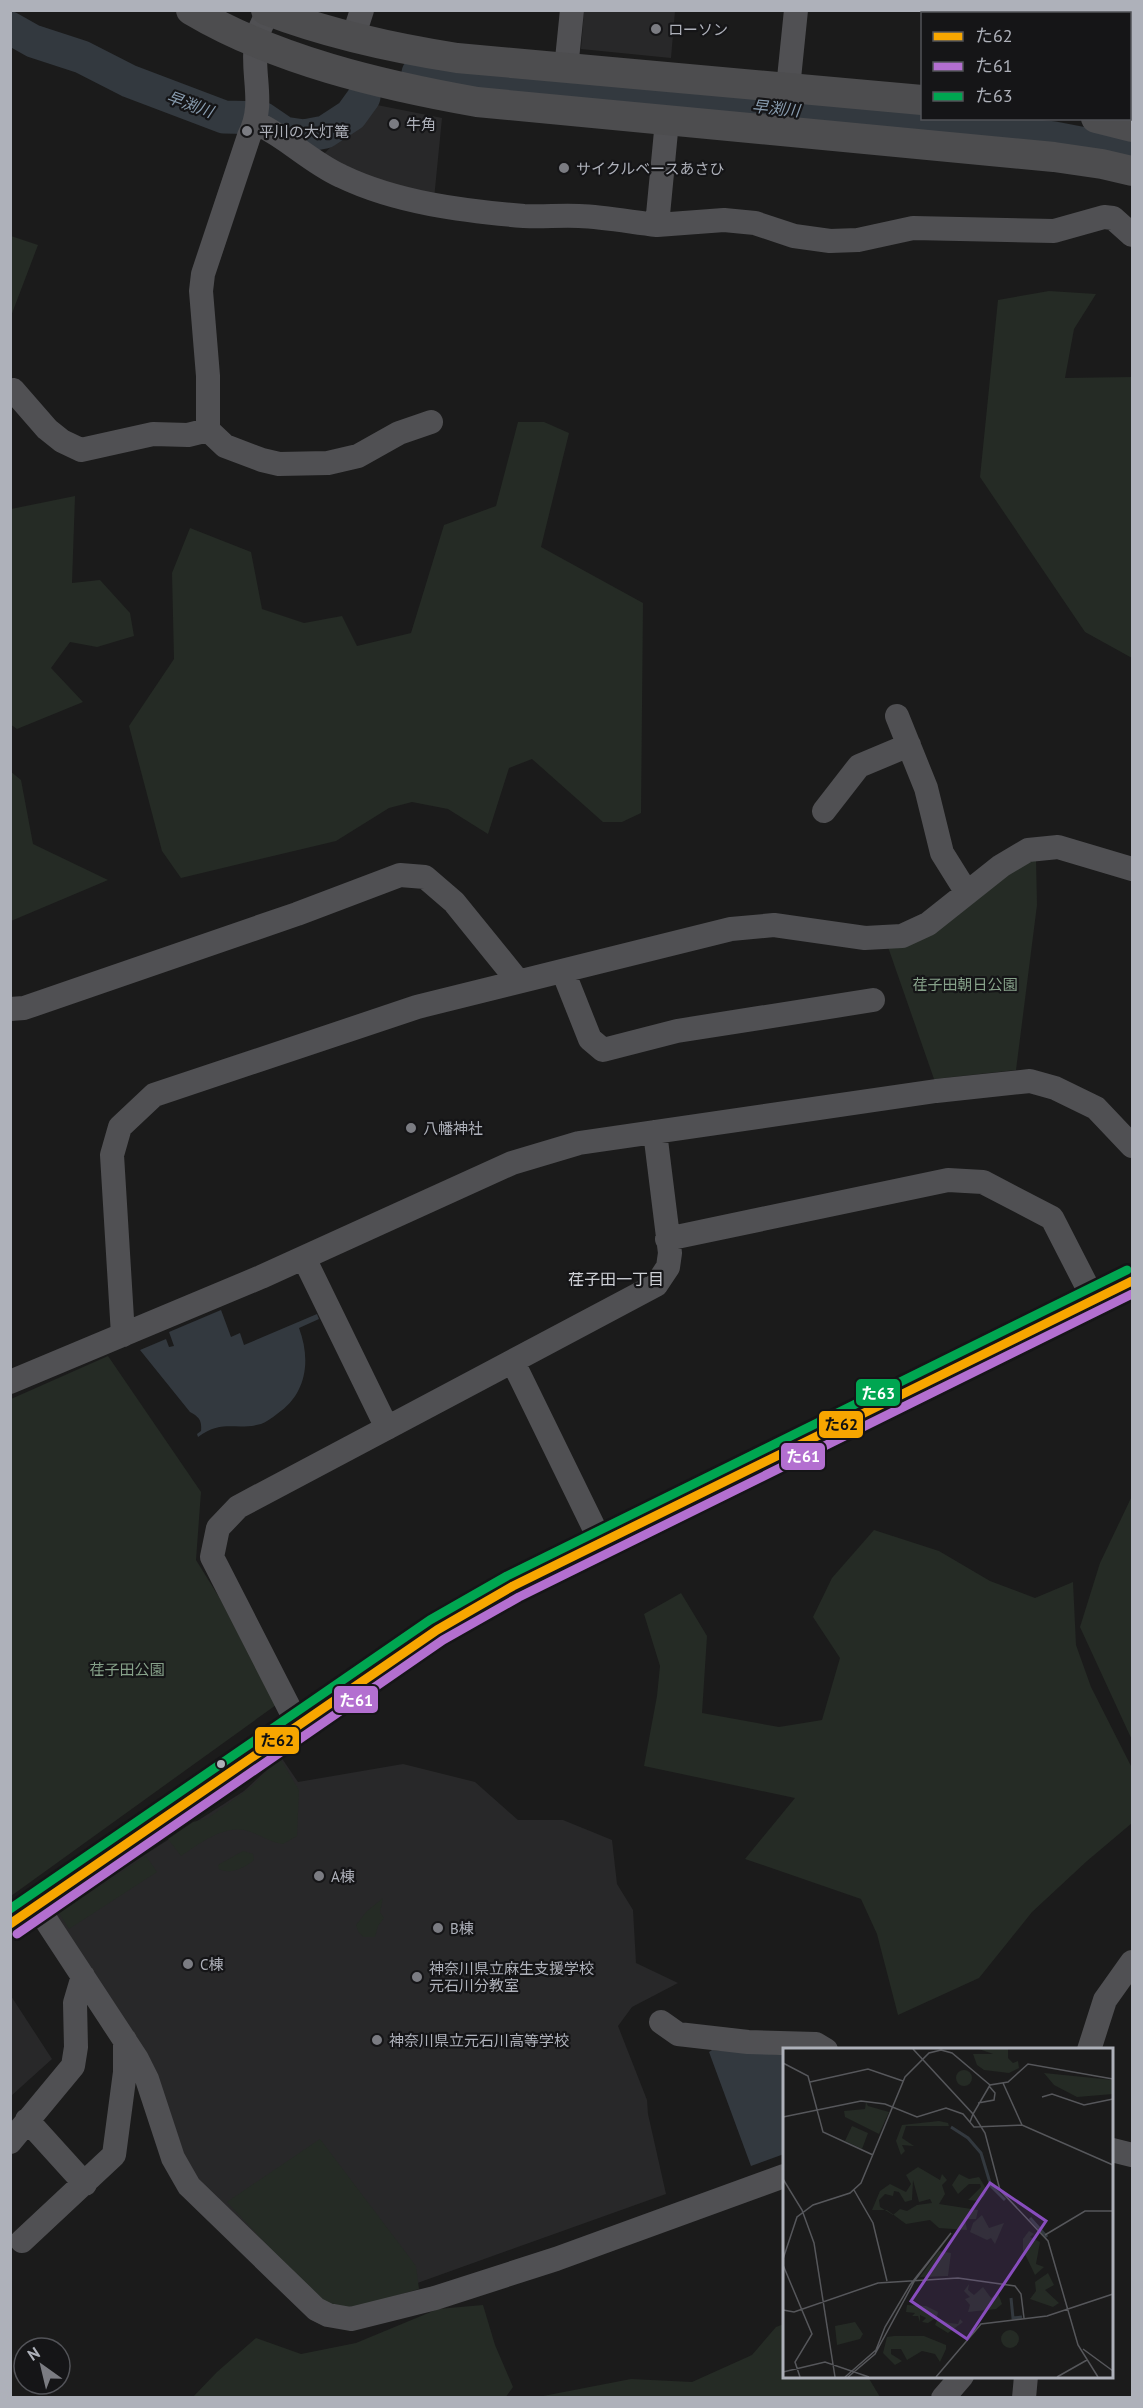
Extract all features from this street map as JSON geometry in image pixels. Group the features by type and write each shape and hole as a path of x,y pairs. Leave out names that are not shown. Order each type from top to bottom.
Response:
{"main road":[{"path":"191,10 256,41 309,62 418,92 477,102 1054,157 1132,171"},
{"path":"267,11 358,24 405,50 458,58 921,100"},
{"path":"1104,120 1132,127"}],"street":[{"path":"566,69 572,10"},
{"path":"788,88 796,10"},
{"path":"267,11 256,41 257,113 203,274 201,291 208,376 208,430 225,446 262,460 279,464 328,463 358,456 399,433 431,422"},
{"path":"257,113 308,157 341,176 386,193 425,202 526,216 579,216 657,225 724,220 755,223 794,236 841,241 858,240 913,228 1054,231 1104,217 1113,218 1132,235"},
{"path":"657,225 667,121"},
{"path":"10,392 13,390 47,429 62,441 81,450 153,434 188,435 208,430"},
{"path":"897,716 926,788 942,853 967,893"},
{"path":"824,811 859,766 909,744"},
{"path":"123,1335 112,1155 120,1127 154,1095 406,1011 731,929 774,925 865,938 902,936 928,924 1001,866 1028,850 1058,847 1132,869"},
{"path":"10,1009 24,1008 400,875 425,877 454,902 518,981"},
{"path":"562,971 590,1040 603,1050 677,1031 873,1000"},
{"path":"10,1382 304,1258 512,1163 579,1143 936,1091 1030,1081 1055,1088 1096,1108 1132,1145"},
{"path":"298,1725 212,1557 218,1528 238,1507 656,1285 668,1267 670,1253 655,1132"},
{"path":"668,1239 948,1180 983,1182 1052,1218 1094,1300"},
{"path":"304,1258 387,1428"},
{"path":"10,1924 437,1630 513,1586 1132,1281"},
{"path":"513,1362 601,1542"},
{"path":"36,1905 125,2040 147,2079 173,2158 189,2186 316,2309 328,2314 351,2319 435,2298 556,2259 783,2176"},
{"path":"1089,2048 1105,2000 1132,1962"},
{"path":"10,2142 73,2066 76,2047 75,2003 83,1976"},
{"path":"661,2022 678,2034 748,2042 816,2044 824,2048"},
{"path":"22,2241 114,2155 125,2072 125,2040"},
{"path":"27,2120 85,2184"},
{"path":"1113,2150 1132,2155"},
{"path":"943,2397 960,2378"},
{"path":"1024,2397 1026,2378"}],"shaded area":[{"path":"584,11 675,11 671,58 581,49"},
{"path":"372,104 442,118 434,199 378,184 324,154"},
{"path":"221,1310 231,1337 240,1333 244,1345 317,1314 319,1319 299,1328 305,1352 304,1376 295,1397 287,1406 261,1424 215,1428 198,1437 197,1434 201,1431 199,1419 190,1412 140,1350 166,1339 169,1347 174,1346 169,1332"},
{"name":"神奈川県立元石川高等学校","path":"281,1757 298,1782 403,1764 475,1782 518,1820 563,1820 612,1840 617,1884 633,1910 636,1963 678,1983 632,2007 618,2026 647,2100 666,2194 356,2305 328,2300 192,2185 51,1915 244,1791"},
{"path":"11,1996 52,2059 10,2096"},
{"path":"712,2050 783,2055 783,2154 751,2166 709,2052"}],"green space":[{"path":"10,236 38,245 11,316"},
{"path":"1049,291 1096,294 1074,329 1065,378 1132,377 1132,658 1085,632 980,477 998,300"},
{"path":"518,422 544,422 569,433 541,547 643,603 641,813 622,822 603,822 532,759 509,768 488,834 448,809 412,802 389,808 336,841 181,878 162,851 129,726 174,659 172,573 190,528 251,552 262,609 304,623 342,616 357,646 411,633 444,525 496,506"},
{"path":"75,496 72,583 100,580 130,613 134,636 97,647 70,642 51,668 83,702 17,729 10,724 11,509"},
{"path":"10,771 21,780 33,844 108,880 11,921"},
{"name":"荏子田朝日公園","path":"1036,859 1037,905 1016,1070 934,1079 888,947"},
{"name":"荏子田公園","path":"108,1356 201,1492 196,1560 219,1597 276,1705 11,1896 11,1399"},
{"path":"1132,1496 1132,1740 1080,1627 1100,1563"},
{"path":"874,1530 939,1551 990,1581 1035,1598 1073,1582 1076,1645 1091,1687 1132,1768 1132,1823 1032,1912 979,1978 898,2015 877,1934 861,1899 745,1859 795,1798 644,1766 660,1666 644,1614 681,1593 707,1636 702,1713 779,1727 822,1720 840,1658 813,1617 832,1578"},
{"path":"280,1758 299,1790 297,1836 283,1844 251,1832 233,1830 214,1835 181,1856 168,1839 193,1822 208,1818 251,1787"},
{"path":"243,1851 253,1854 254,1860 237,1870 219,1869 218,1865"},
{"path":"146,1856 157,1872 69,1929 59,1913"},
{"path":"383,1898 380,1912 384,1918 378,1926 375,1937 363,1937 356,1925 367,1911"},
{"path":"320,2139 416,2266 419,2289 351,2309 328,2303 311,2292 227,2202"},
{"path":"483,2305 495,2345 513,2387 505,2398 192,2398 217,2372 256,2338 301,2354 356,2343 438,2309"},
{"path":"783,2324 783,2378 869,2378 880,2397 538,2397 631,2379 692,2382 752,2355 776,2327"}],"waterway":[{"name":"早渕川","path":"10,28 33,41 82,57 129,81 224,117 262,118 284,133 304,136 325,132 351,115 364,97"},
{"name":"早渕川","path":"418,73 968,128 1054,138 1132,153"}],"transit line":[{"name":"た63","path":"10,1909 430,1620 507,1576 1127,1270"},
{"name":"た62","path":"10,1924 437,1630 513,1586 1132,1281"},
{"name":"た61","path":"17,1934 443,1640 519,1597 1132,1294"}],"place":[{"name":"ローソン","path":"656,29"},
{"name":"牛角","path":"394,124"},
{"name":"平川の大灯篭","path":"247,131"},
{"name":"サイクルベースあさひ","path":"564,168"},
{"name":"八幡神社","path":"411,1128"},
{"name":"A棟","path":"319,1876"},
{"name":"B棟","path":"438,1928"},
{"name":"C棟","path":"188,1964"},
{"name":"神奈川県立麻生支援学校 元石川分教室","path":"417,1977"},
{"name":"神奈川県立元石川高等学校","path":"377,2040"}],"district":[{"name":"荏子田一丁目","path":"616,1279"}]}
